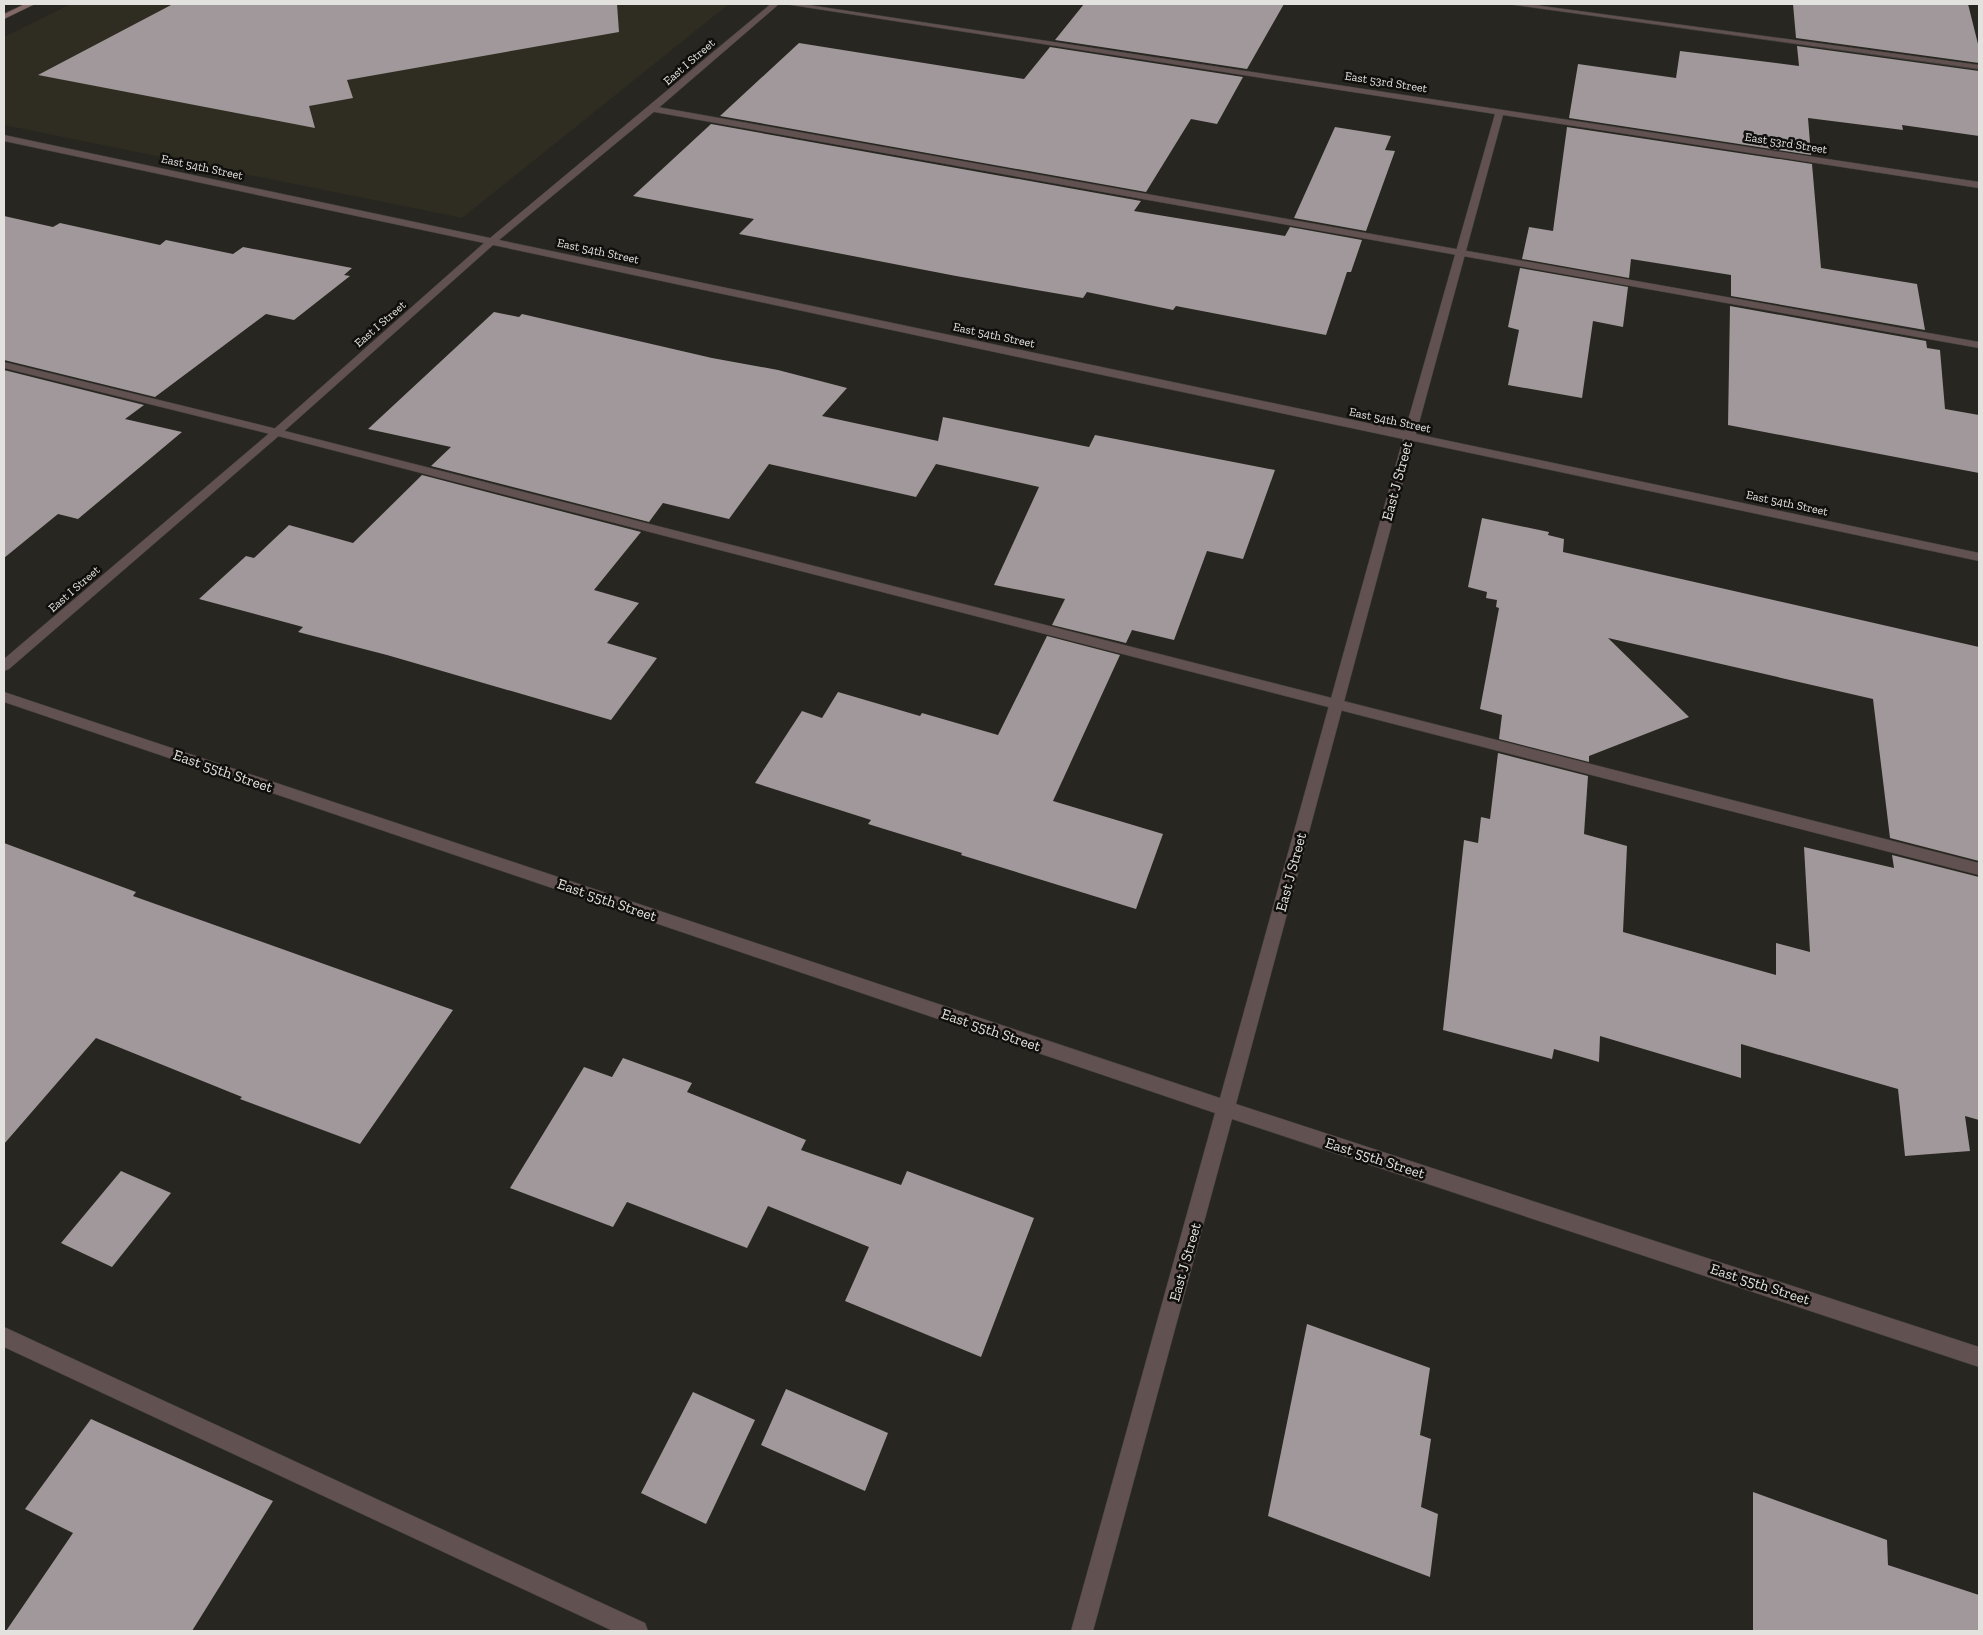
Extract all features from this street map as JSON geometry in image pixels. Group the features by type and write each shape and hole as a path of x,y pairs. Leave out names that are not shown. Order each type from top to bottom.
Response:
{"main road":[{"path":"4,17 31,4"}],"street":[{"name":"East I Street","path":"4,666 277,432 492,242 775,4"},
{"name":"East 53rd Street","path":"789,4 1979,185"},
{"path":"1512,4 1979,67"},
{"path":"652,109 1979,345"},
{"name":"East J Street","path":"1082,1631 1227,1109 1408,438 1500,112"},
{"name":"East 54th Street","path":"4,138 1408,438 1979,557"},
{"path":"4,365 277,432 1979,869"},
{"name":"East 55th Street","path":"4,698 1227,1109 1979,1357"},
{"path":"4,1337 637,1631"}],"shaded area":[{"path":"71,4 729,4 462,218 4,125 4,37"}],"building":[{"path":"173,4 617,4 619,32 347,80 353,98 309,106 315,128 38,75"},
{"path":"1084,4 1284,4 1247,69 1055,40"},
{"path":"1793,4 1968,4 1979,48 1979,63 1796,38"},
{"path":"799,43 1024,79 1050,47 1243,77 1217,124 1191,119 1146,192 720,116"},
{"path":"1797,46 1979,71 1979,136 1902,125 1903,130 1808,118 1811,155 1569,118 1578,64 1676,78 1680,51 1799,66"},
{"path":"711,124 1141,201 1134,211 1285,236 1290,227 1362,240 1351,272 1347,272 1326,335 1176,306 1173,310 1087,292 1083,298 956,276 739,234 754,219 633,196"},
{"path":"1335,127 1391,136 1385,150 1395,151 1366,231 1294,218"},
{"path":"1567,127 1812,164 1821,268 1917,284 1925,330 1731,296 1731,275 1631,259 1629,278 1522,259 1529,227 1553,231"},
{"path":"4,216 53,227 60,223 160,245 166,240 233,254 243,247 352,268 344,275 350,276 294,320 266,314 155,397 4,360"},
{"path":"1520,268 1628,287 1623,327 1593,321 1582,398 1508,385 1519,330 1508,327"},
{"path":"1730,306 1926,341 1927,348 1940,350 1945,409 1979,415 1979,473 1728,425"},
{"path":"494,312 519,317 522,314 712,358 778,370 847,388 822,416 938,441 943,417 1089,447 1095,435 1275,470 1243,559 1207,551 1174,640 1132,630 1126,643 1052,625 1065,599 994,585 1039,487 936,464 916,497 769,464 729,519 663,503 649,522 431,466 451,447 368,429"},
{"path":"4,370 144,405 125,419 182,432 78,519 58,514 4,558"},
{"path":"422,475 641,532 594,590 639,603 607,643 657,658 611,720 387,655 298,632 303,627 199,599 246,556 254,558 289,525 353,543"},
{"path":"1482,518 1549,532 1548,535 1564,539 1563,552 1979,647 1979,861 1890,838 1873,699 1608,638 1689,717 1589,756 1589,762 1499,739 1502,715 1480,709 1499,608 1496,607 1497,600 1486,598 1487,592 1468,587"},
{"path":"1047,636 1120,655 1053,801 1163,834 1136,909 961,855 962,853 868,824 871,820 755,783 802,711 822,718 838,692 920,716 922,713 998,735"},
{"path":"1498,753 1588,776 1584,834 1627,846 1623,932 1776,975 1776,943 1810,952 1804,847 1894,868 1892,855 1979,877 1979,1120 1965,1116 1970,1151 1905,1156 1898,1089 1741,1044 1741,1078 1600,1036 1599,1062 1554,1049 1552,1059 1443,1030 1464,840 1478,843 1481,817 1490,819"},
{"path":"4,843 136,892 133,896 453,1010 360,1144 240,1099 242,1097 96,1038 4,1144"},
{"path":"623,1058 692,1083 687,1092 806,1140 801,1150 901,1185 907,1171 1034,1218 981,1357 845,1301 869,1247 768,1206 747,1248 627,1202 613,1227 510,1188 584,1067 612,1077"},
{"path":"121,1171 171,1193 112,1267 61,1243"},
{"path":"1307,1324 1430,1368 1420,1435 1431,1439 1421,1507 1438,1514 1430,1577 1268,1516"},
{"path":"786,1389 888,1433 865,1491 761,1445"},
{"path":"693,1392 755,1420 706,1524 641,1493"},
{"path":"91,1419 273,1501 192,1631 6,1631 73,1533 25,1509"},
{"path":"1753,1492 1887,1540 1888,1565 1979,1595 1979,1631 1753,1631"}]}
